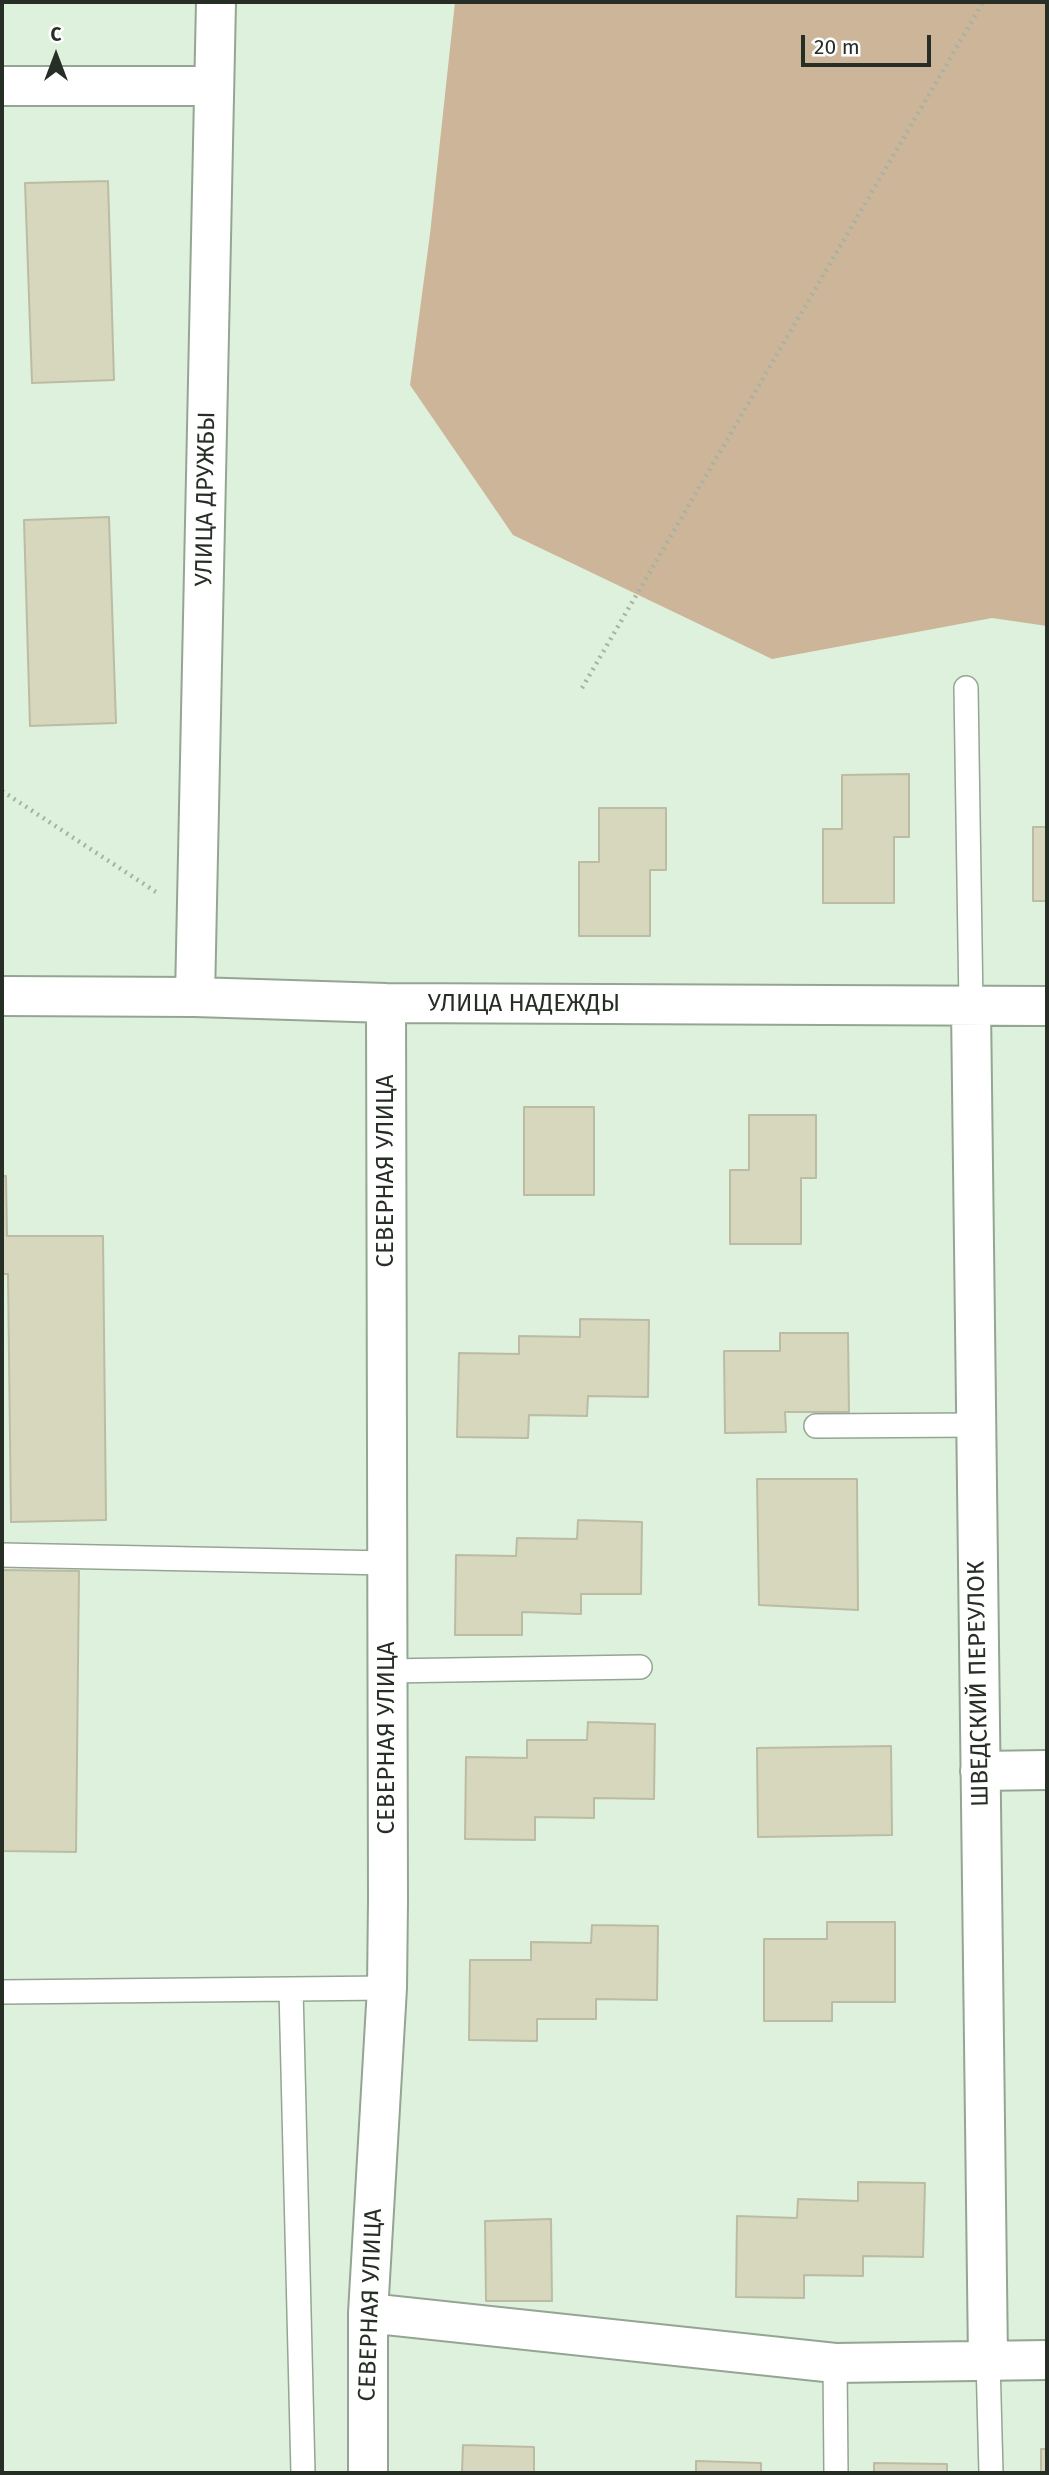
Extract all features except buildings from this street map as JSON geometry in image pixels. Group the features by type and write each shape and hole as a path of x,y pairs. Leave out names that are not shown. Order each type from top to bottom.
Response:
{"street":[{"name":"УЛИЦА ДРУЖБЫ","path":"195,997 216,2"},
{"path":"2,86 214,86"},
{"name":"УЛИЦА НАДЕЖДЫ","path":"2,996 195,997 386,1003 1047,1006"},
{"name":"СЕВЕРНАЯ УЛИЦА","path":"368,2473 368,2313 387,1989 386,1003"},
{"name":"ШВЕДСКИЙ ПЕРЕУЛОК","path":"971,1007 988,2360"},
{"path":"981,1771 1047,1770"},
{"path":"368,2313 835,2363 1047,2360"}],"lane":[{"path":"966,688 971,1007"},
{"path":"816,1426 976,1425"},
{"path":"2,1556 387,1563"},
{"path":"387,1671 640,1667"},
{"path":"291,1989 303,2473"},
{"path":"2,1992 387,1989"},
{"path":"988,2360 991,2473"},
{"path":"835,2363 836,2473"}],"path":[{"path":"582,688 983,2"},
{"path":"2,791 197,919"}],"shaded area":[{"path":"455,2 1047,2 1047,626 992,618 772,659 513,535 410,385 430,234"}]}
